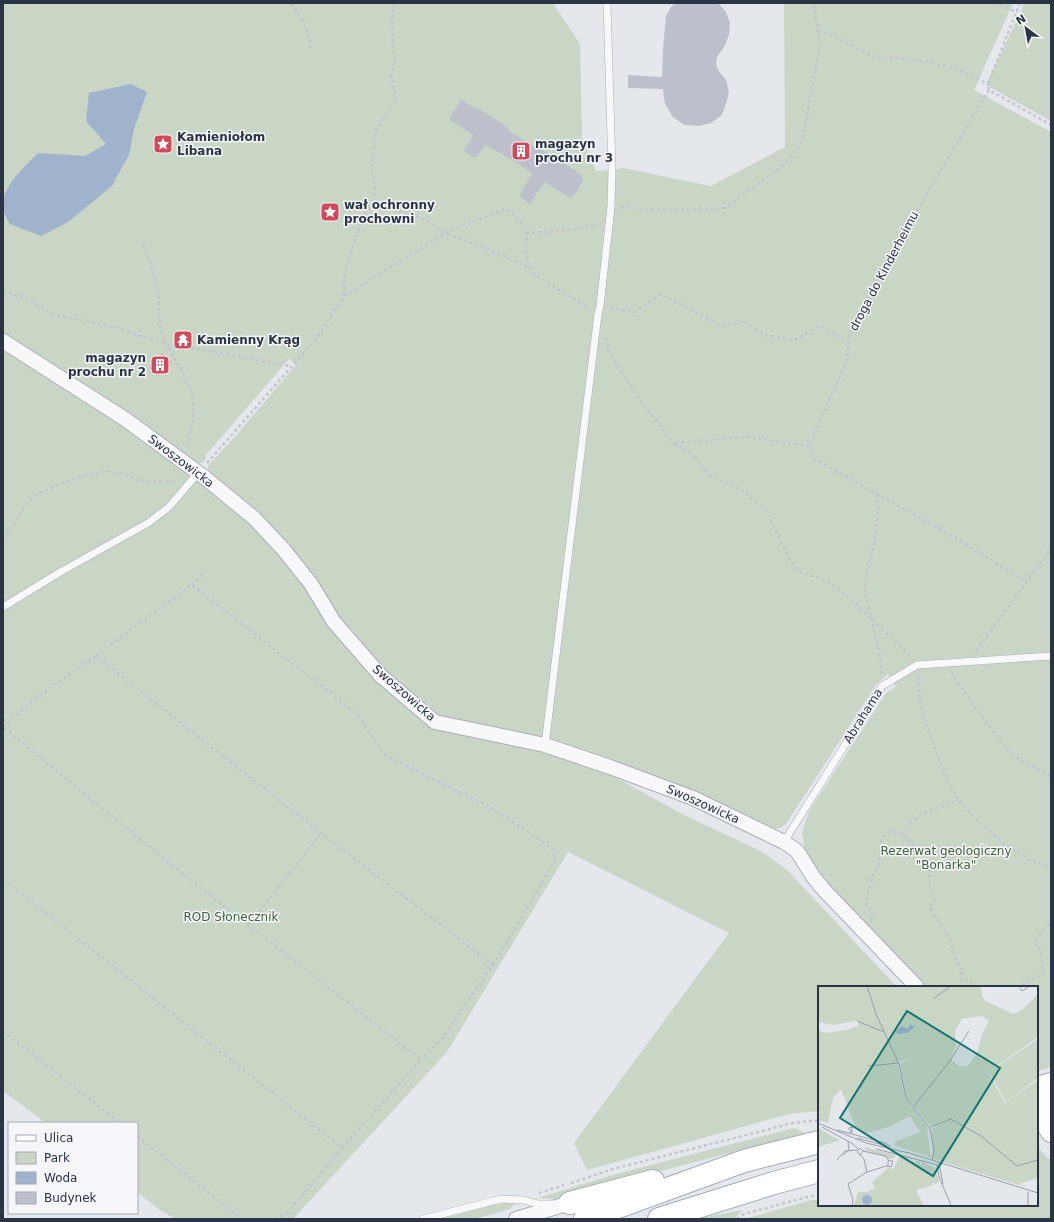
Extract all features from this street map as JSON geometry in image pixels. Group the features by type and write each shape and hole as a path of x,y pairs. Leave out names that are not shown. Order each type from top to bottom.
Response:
{"main road":[{"path":"585,1219 744,1161 818,1128"},
{"path":"570,1203 642,1183 744,1161"},
{"path":"659,1219 689,1213 774,1183 818,1171"}],"street":[{"name":"Swoszowicka","path":"3,341 125,419 198,473 254,518 284,550 307,578 334,622 380,676 435,722 545,745 610,767 693,798 784,842 797,851 814,878 824,890 916,986"},
{"path":"1044,1098 1051,1132"},
{"path":"516,1219 570,1203"}],"lane":[{"path":"545,745 611,207 612,170 607,3"},
{"path":"3,607 62,571 148,523 169,507 198,473"},
{"name":"Abrahama","path":"784,842 882,686 920,665 1051,656"},
{"path":"423,1219 501,1199 524,1200 546,1204 570,1203"}],"path":[{"path":"291,3 301,16 310,37 311,48"},
{"path":"344,296 345,273 361,219 374,202 375,189 372,169 375,132 396,99 391,76 395,60 392,27 394,3"},
{"path":"611,207 664,210 725,208 783,166 802,142 820,46 814,5 815,3"},
{"path":"994,3 1017,12"},
{"path":"1020,3 988,84 989,90 1051,125"},
{"path":"818,32 830,34 871,56 886,59 893,57 930,62 959,70 988,84"},
{"name":"droga do Kinderheimu","path":"810,446 810,442 847,360 849,337 865,302 922,202 989,90"},
{"path":"374,202 424,218 445,233 493,251 530,268"},
{"path":"3,540 26,504 36,495 56,485 73,479 105,471 121,473 141,482 188,480 198,473 316,339 344,296 445,233 506,209 517,217 524,226 528,238 526,249 530,268 535,275 599,310 636,312 660,294 718,324 727,326 744,321 764,335 795,340 820,326 848,342"},
{"path":"526,233 560,232 579,229 609,220"},
{"path":"143,244 151,264 158,292 160,326 165,343 178,364 192,393 194,412 190,440 183,463"},
{"path":"3,290 30,300 52,315 118,328 142,337 165,343 291,366"},
{"path":"596,327 601,328 606,334 609,352 645,408 658,422 668,437 674,443 693,455 708,474 744,492 766,511 794,567 798,571 825,580 844,593 920,665 918,684 923,717 947,780 958,799 977,820 1003,843 1030,860 1051,867"},
{"path":"674,443 745,437 810,446 813,458 954,537 1026,582"},
{"path":"877,494 878,515 874,544 867,571 865,591 880,657 882,686"},
{"path":"970,661 1051,548"},
{"path":"204,573 192,585 54,685 12,718 3,729 248,926 421,1060"},
{"path":"192,585 357,714 383,754 492,808 553,849 555,860 493,965 443,1036 342,1148 289,1211 276,1219"},
{"path":"96,656 321,833 493,965"},
{"path":"944,663 1009,752 1020,760 1051,776"},
{"path":"3,719 8,723"},
{"path":"902,833 912,822 924,814 958,799"},
{"path":"863,930 874,915 866,905 867,895 874,874 879,866 882,838 891,831 902,833 911,842 929,867 929,885 934,899 930,908 948,935 955,957 966,979 976,986"},
{"path":"248,926 321,833"},
{"path":"3,879 342,1148"},
{"path":"1018,986 1043,974 1041,950 1035,944 1036,939 1051,922"},
{"path":"961,969 962,986"},
{"path":"3,1031 119,1122"},
{"path":"534,1195 613,1170 793,1123 818,1128"},
{"path":"138,1137 242,1219"},
{"path":"737,1219 744,1214 818,1195"}],"green space":[{"name":"Rezerwat geologiczny \"Bonarka\"","path":"3,3 553,3 580,44 582,138 596,171 623,168 711,186 785,147 784,3 1013,3 974,90 1051,132 1051,1067 1038,1071 1038,986 924,986 819,876 806,854 802,833 808,813 886,693 896,687 888,674 876,685 786,824 780,828 769,829 682,789 433,714 402,691 340,624 208,475 208,466 296,365 268,338 289,359 205,456 207,458 203,462 192,465 3,335"},
{"path":"1024,3 1051,3 1051,121 986,85"},
{"name":"ROD Słonecznik","path":"3,345 179,463 191,478 200,478 257,527 396,696 487,739 573,761 611,775 686,816 763,852 788,871 896,986 818,986 818,1111 789,1114 587,1170 574,1143 729,933 568,852 447,1052 293,1219 176,1219 161,1211 138,1193 138,1122 45,1122 3,1091"},
{"path":"794,1128 805,1133 571,1195 554,1199 538,1198 616,1174"},
{"path":"1038,1148 1049,1159 1051,1159 1051,1219 744,1219 812,1200 818,1200 818,1206 1038,1206"},
{"path":"506,1203 514,1204 510,1209 474,1219 441,1219 493,1205"},
{"path":"743,1210 734,1219 695,1219"}],"water":[{"path":"131,84 147,92 134,129 129,155 113,185 68,222 41,236 10,224 5,216 3,207 4,199 10,184 21,170 38,153 85,156 106,144 86,121 89,93"}],"building":[{"path":"676,3 718,3 726,12 730,23 729,35 724,47 717,57 716,64 718,70 726,80 729,92 726,104 722,115 711,123 699,126 684,125 673,117 665,104 663,89 628,88 628,75 662,77 666,16 671,7"},
{"name":"magazyn prochu nr 3","path":"461,100 492,117 509,128 508,130 536,148 537,146 583,176 582,178 584,179 577,191 570,198 545,182 530,204 519,196 532,174 516,162 486,145 475,158 464,151 473,135 449,119"},
{"name":"magazyn prochu nr 2","path":"162,353 172,362 158,377 148,368"}],"place":[{"name":"Kamieniołom Libana","path":"163,144"},
{"name":"magazyn prochu nr 3","path":"521,151"},
{"name":"wał ochronny prochowni","path":"330,212"},
{"name":"Kamienny Krąg","path":"183,340"},
{"name":"magazyn prochu nr 2","path":"160,365"}]}
